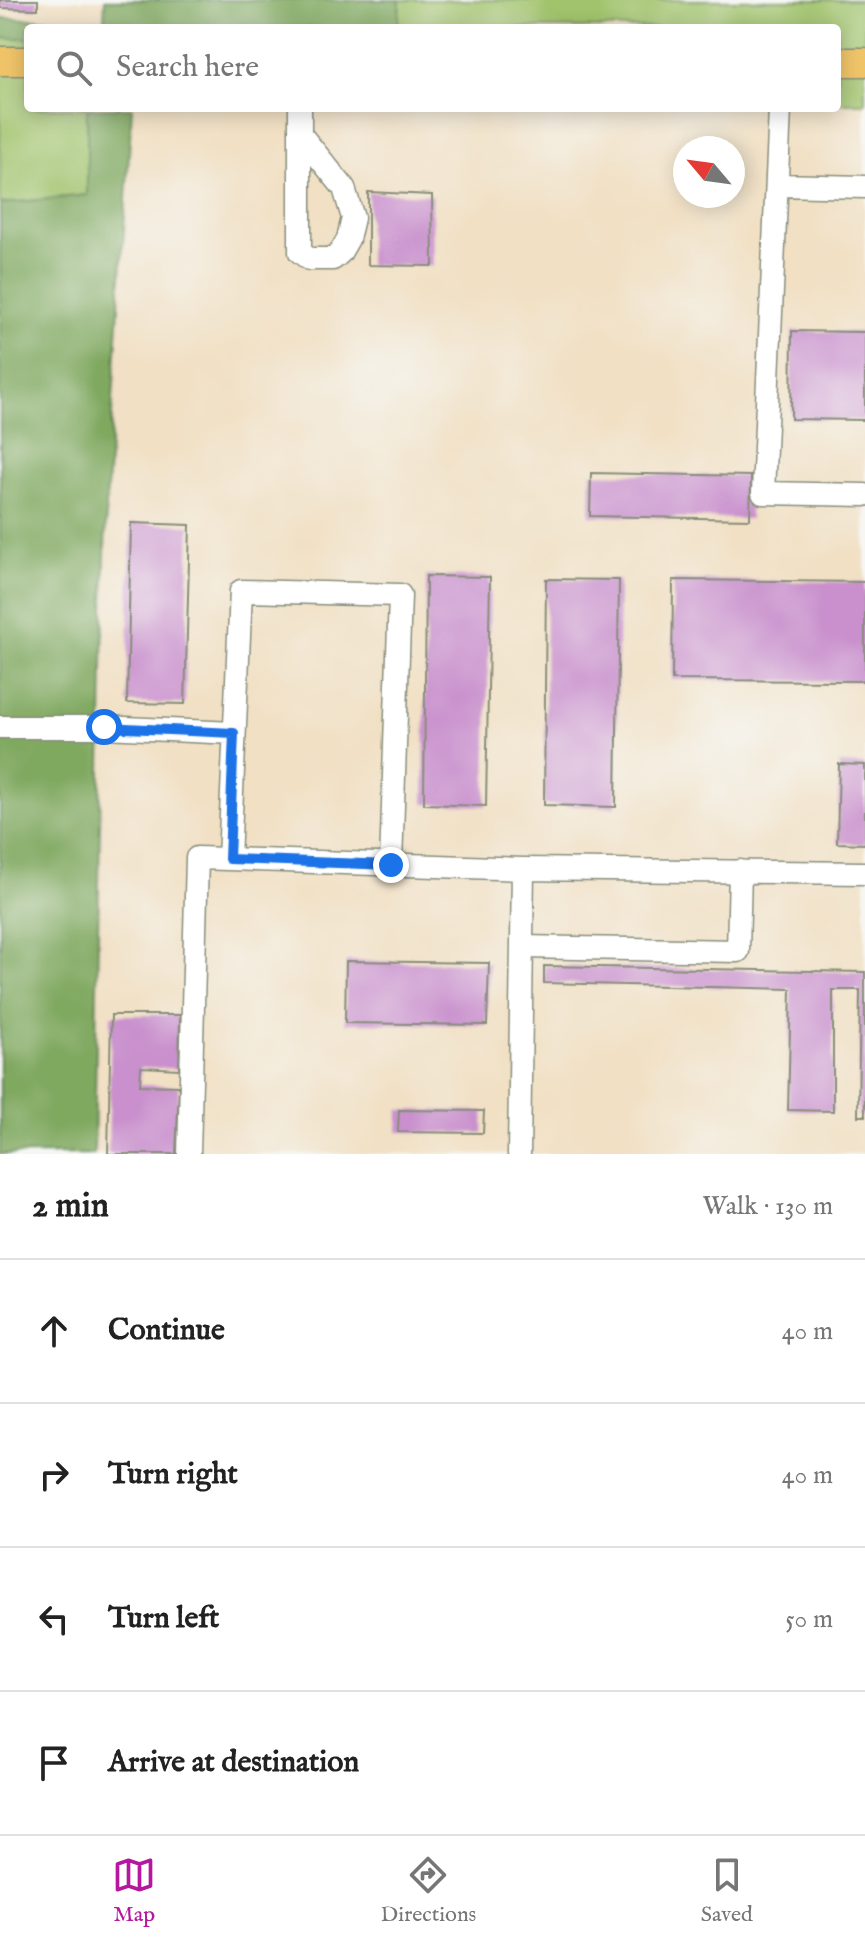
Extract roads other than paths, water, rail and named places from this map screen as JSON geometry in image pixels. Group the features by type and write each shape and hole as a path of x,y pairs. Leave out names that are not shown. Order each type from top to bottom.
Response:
{"main road":[{"path":"0,61 24,61"},
{"path":"841,62 865,62"}],"lane":[{"path":"300,112 300,134 300,252 309,259 333,259 348,239 353,218 344,188 300,134"},
{"path":"780,112 763,493 865,495"},
{"path":"777,185 865,187"},
{"path":"229,859 241,591 400,595 391,865"},
{"path":"0,727 104,727 234,733"},
{"path":"189,1154 197,858 523,869 865,873"},
{"path":"519,1154 523,869"},
{"path":"522,947 738,951 740,871"}]}
